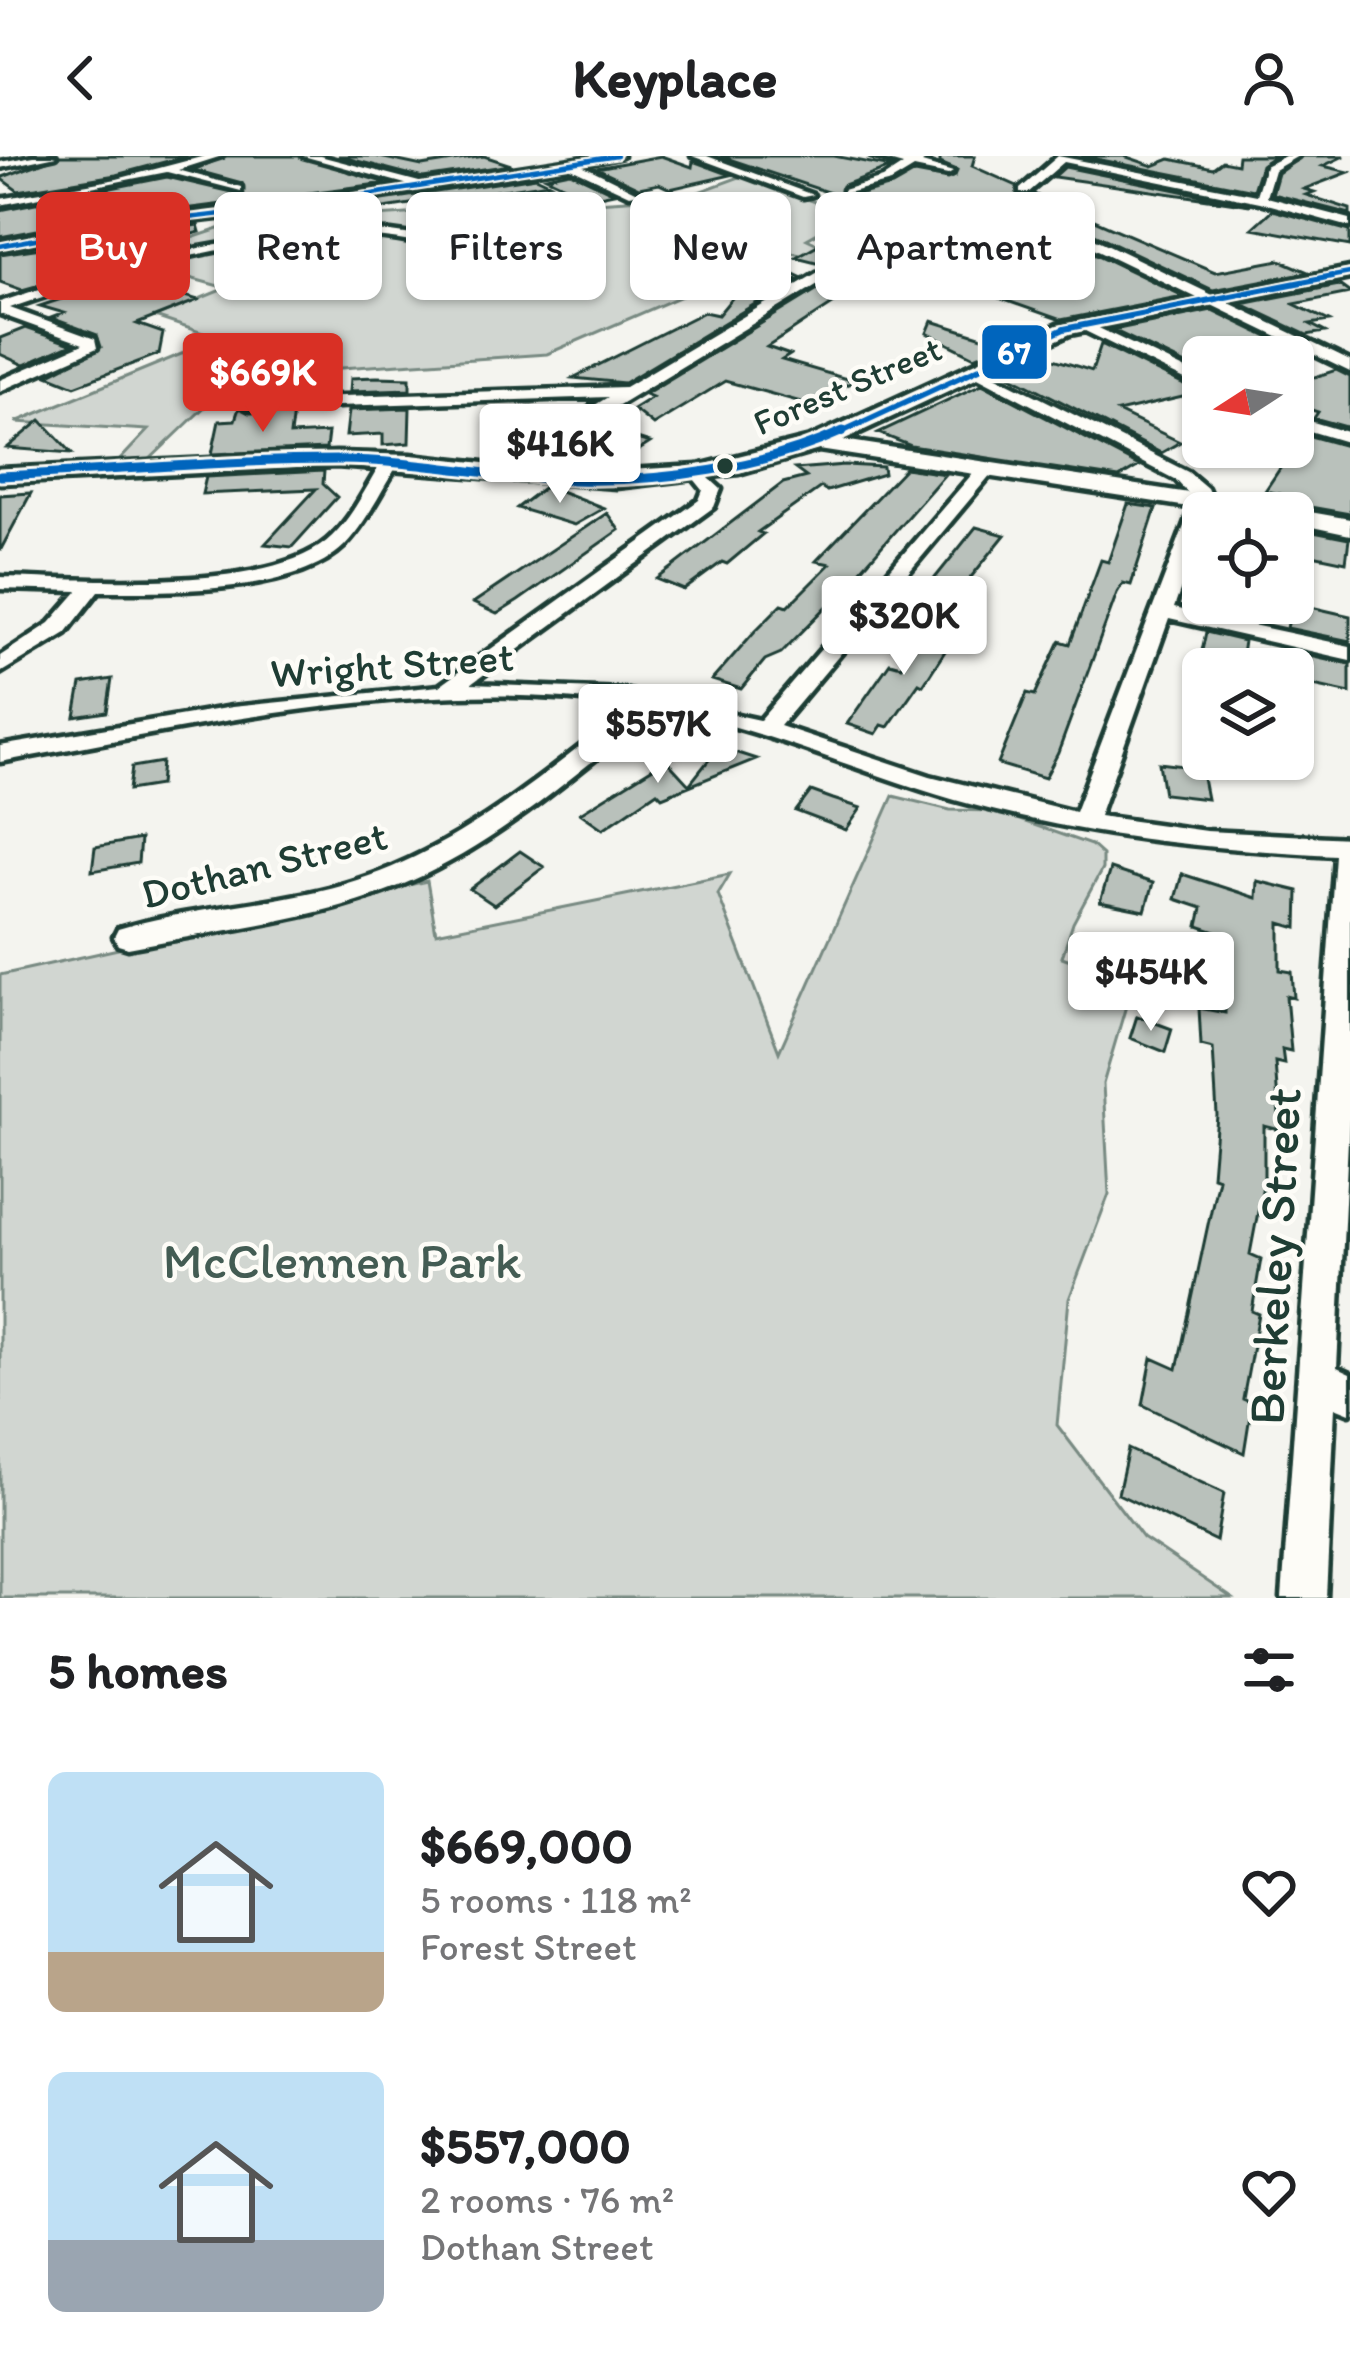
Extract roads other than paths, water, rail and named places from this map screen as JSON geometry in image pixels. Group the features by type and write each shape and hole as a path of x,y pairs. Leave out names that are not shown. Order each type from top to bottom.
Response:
{"main road":[{"name":"Forest Street","path":"0,476 392,460 494,473 632,479 699,474 777,458 818,443 1082,324 1350,273"},
{"path":"818,443 1182,497"},
{"path":"1314,520 1350,527"}],"street":[{"path":"0,202 170,170 217,156"},
{"path":"308,156 428,186"},
{"path":"0,246 76,231 428,186 617,156"},
{"path":"697,156 807,195"},
{"path":"876,156 922,159 948,172"},
{"path":"1261,199 1269,168 1293,156"},
{"path":"0,165 42,157"},
{"path":"1024,191 1063,157 1350,223"},
{"path":"847,192 876,185 922,159"},
{"path":"572,164 631,192"},
{"path":"170,170 237,189"},
{"path":"190,253 348,234 406,238"},
{"path":"1095,244 1350,367"},
{"path":"487,250 512,254 500,272 488,279 454,280 418,269 427,259 453,251 487,250"},
{"path":"494,473 815,279"},
{"path":"0,308 36,296"},
{"path":"0,308 90,342 90,349 0,386"},
{"path":"1082,324 1182,374"},
{"path":"975,370 1182,476 1201,492"},
{"path":"249,404 627,392"},
{"path":"1314,427 1350,438"},
{"path":"0,584 243,579 296,568 327,550 354,524 392,460"},
{"path":"764,731 986,469"},
{"path":"445,692 707,503 712,489 699,474"},
{"path":"1084,819 1182,560"},
{"path":"0,666 58,628 93,585"},
{"path":"1164,612 1350,653"},
{"name":"Wright Street","path":"0,754 162,724 445,692 600,695 653,702 764,731 970,796 1162,835 1350,847"},
{"name":"Dothan Street","path":"128,937 343,893 418,866 464,840 653,702"},
{"name":"Berkeley Street","path":"1304,1598 1335,1387 1350,847"}],"park label":[{"name":"McClennen Park","path":"342,1260"}]}
